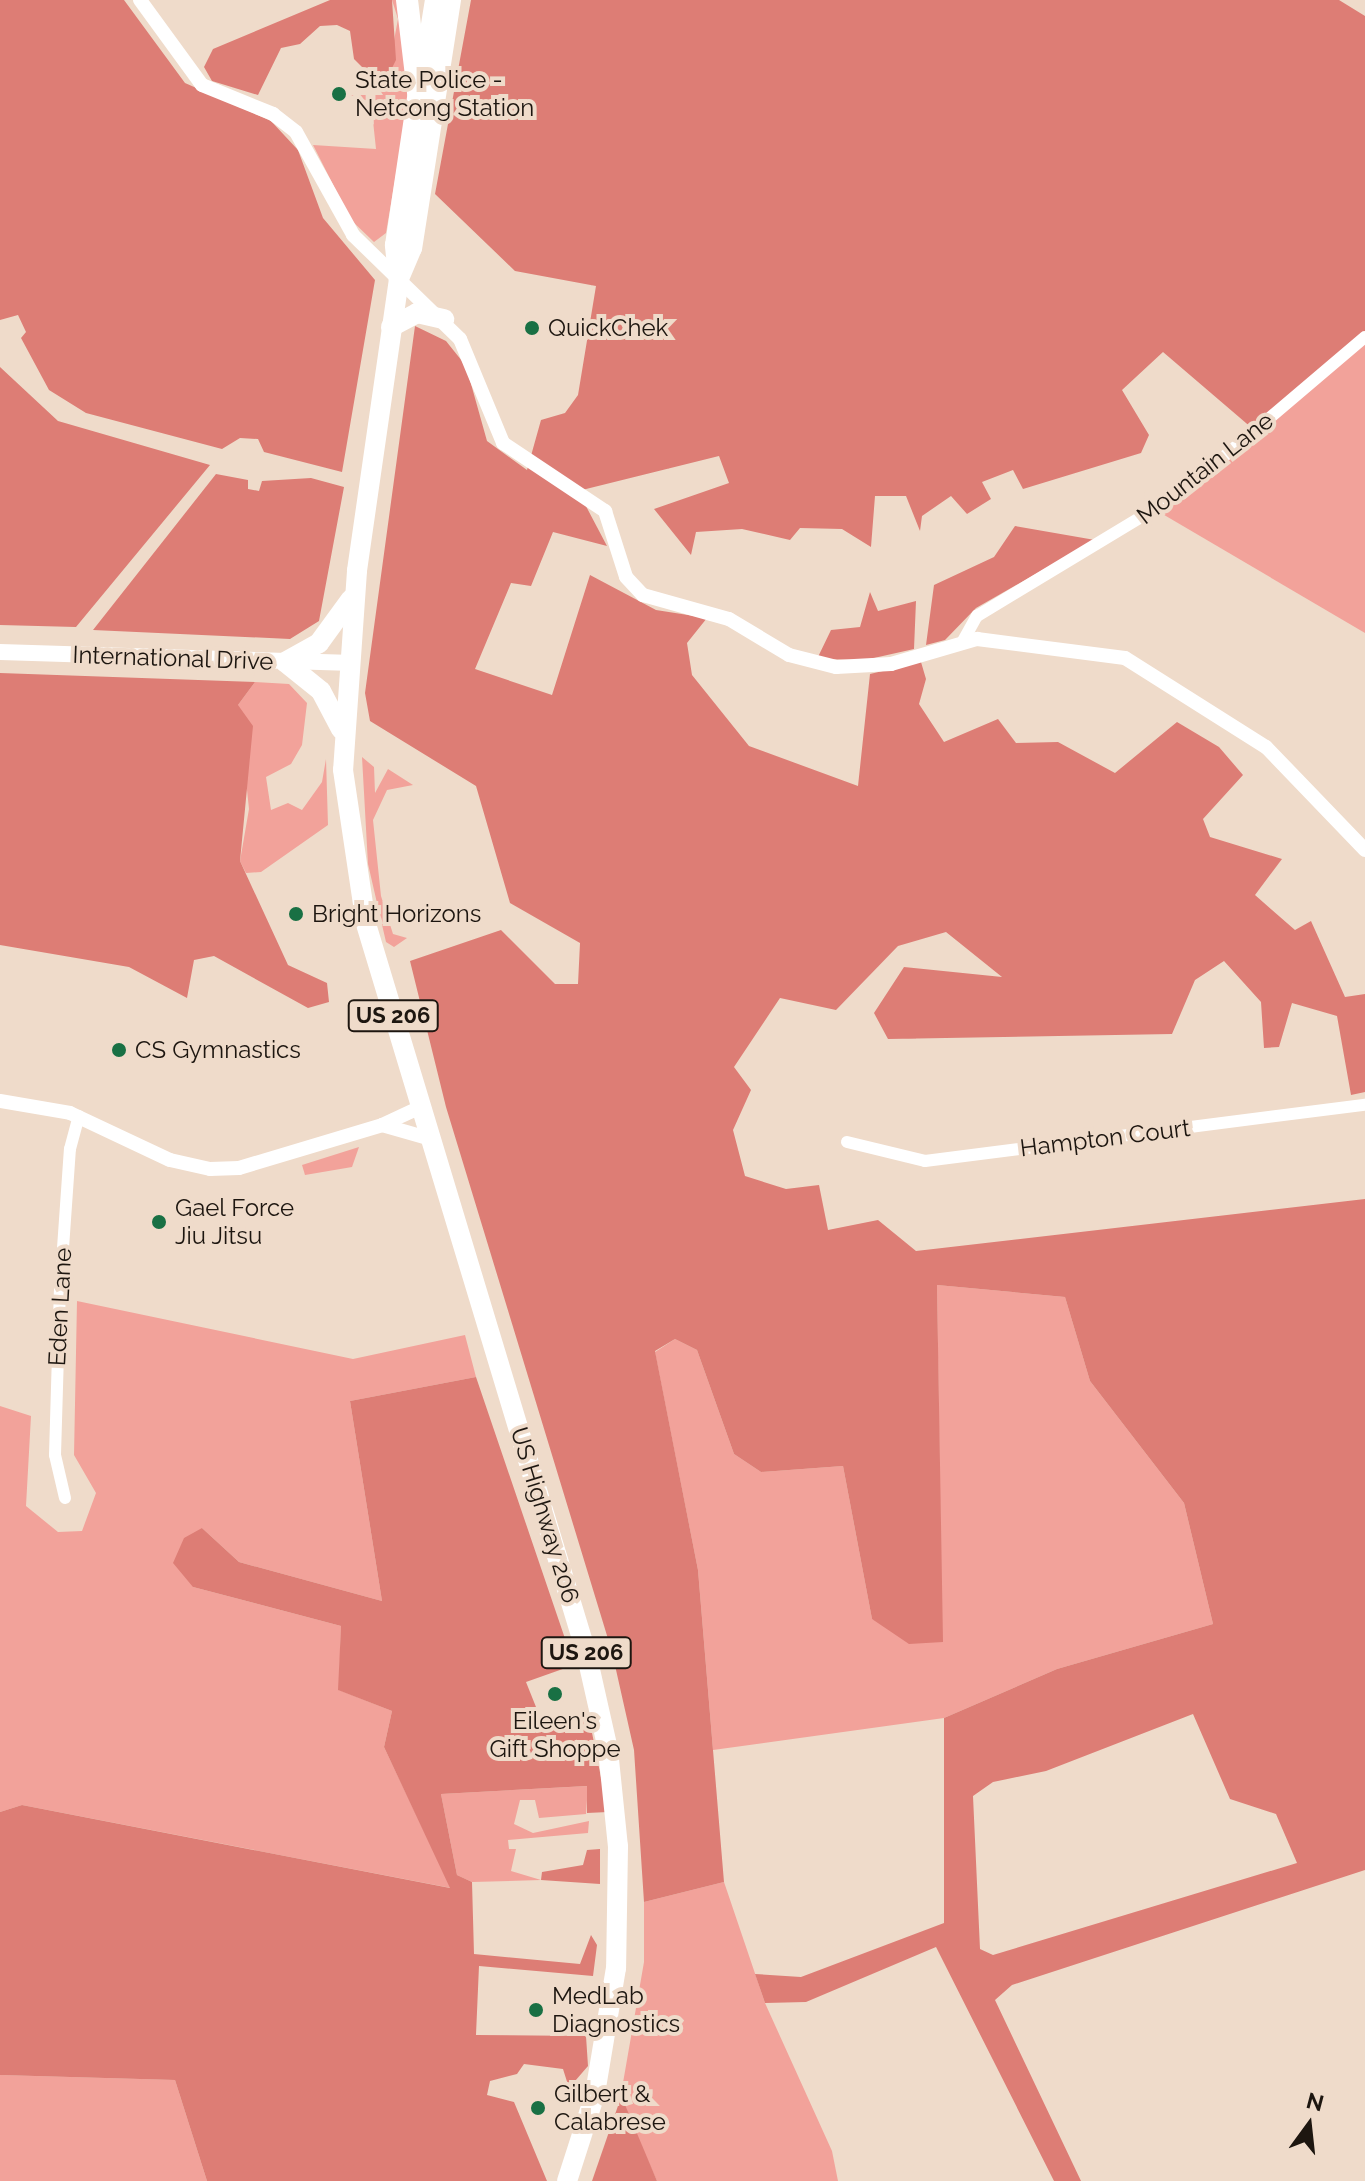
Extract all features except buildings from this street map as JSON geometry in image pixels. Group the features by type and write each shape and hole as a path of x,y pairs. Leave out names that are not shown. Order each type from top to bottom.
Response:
{"highway":[{"name":"US 206","path":"399,279 395,245 418,92 407,0"},
{"name":"US 206","path":"431,1139 356,879 343,733 345,663 353,595 391,327 399,279 412,248 451,0"},
{"path":"391,327 417,313 444,319"},
{"path":"343,733 321,691 285,662 319,643 353,595"},
{"name":"US Highway 206","path":"431,1139 586,1652 611,1773 619,1873 614,1988 595,2094 567,2181"}],"main road":[{"path":"418,92 434,0"},
{"name":"International Drive","path":"0,652 345,663"}],"street":[{"path":"140,0 202,85 273,114 296,132 353,235 444,319 472,359 503,443 605,511 626,577 643,595 729,619 789,655 836,667 891,664 963,641 1069,646 1138,665 1266,747 1365,850"},
{"name":"Mountain Lane","path":"963,641 977,616 1181,493 1365,337"},
{"path":"0,1101 79,1116 177,1162 223,1170 382,1125 421,1107"},
{"name":"Hampton Court","path":"847,1142 925,1161 1365,1105"},
{"name":"Eden Lane","path":"65,1498 55,1455 59,1306 70,1149 79,1116"},
{"path":"382,1125 431,1139"}],"shaded area":[{"path":"0,0 124,0 185,83 271,121 298,150 323,218 375,280 342,472 264,452 258,439 240,438 222,449 86,413 49,390 21,338 26,332 18,315 0,320"},
{"path":"330,0 392,0 396,60 387,78 372,77 354,59 350,31 337,25 320,26 300,44 281,48 258,95 212,81 204,67 213,49"},
{"path":"392,0 401,0 407,21 408,103 386,233 374,242 351,220 313,145 376,149 371,102 351,95 383,95 372,77 387,78 398,19"},
{"path":"471,0 1339,0 1365,16 1365,339 1253,429 1163,352 1122,390 1149,435 1141,453 1023,489 1013,470 982,482 991,499 967,514 951,496 922,516 920,531 906,496 875,496 871,547 842,529 800,528 790,540 742,529 696,532 691,555 654,509 729,483 719,456 578,491 607,546 553,532 531,586 511,583 475,669 552,695 590,575 656,610 707,618 687,643 692,675 749,746 858,786 870,674 921,662 926,679 919,704 944,742 998,719 1016,743 1058,742 1115,773 1177,722 1219,747 1243,775 1203,819 1210,837 1282,859 1255,895 1295,930 1311,921 1345,997 1365,994 1365,1092 1351,1095 1337,1016 1292,1003 1279,1047 1264,1048 1261,1002 1224,961 1195,980 1172,1034 888,1039 874,1013 904,967 1002,977 946,932 898,946 836,1010 780,998 734,1067 751,1090 733,1130 745,1176 786,1189 819,1185 828,1230 878,1220 916,1251 1365,1199 1365,1870 1012,1985 995,2000 1081,2181 1054,2181 936,1947 806,2002 765,2003 755,1974 801,1977 944,1923 944,1718 1057,1669 1213,1624 1184,1503 1090,1381 1065,1297 937,1285 943,1642 909,1644 872,1619 843,1466 761,1472 734,1454 697,1350 675,1339 655,1351 698,1570 724,1882 644,1902 634,1750 612,1652 446,1107 410,961 501,930 555,984 578,984 580,943 510,903 476,786 370,721 365,693 415,326 446,341 466,366 487,441 527,470 541,420 565,413 578,395 596,286 515,271 435,194","holes":["1193,1714 1230,1799 1276,1814 1297,1863 993,1955 980,1949 973,1796 993,1782 1046,1771"]},
{"path":"1365,339 1365,633 1154,509"},
{"path":"0,367 58,421 210,465 76,627 0,625"},
{"path":"216,474 248,480 248,489 259,491 262,481 311,478 344,487 319,621 290,639 93,630"},
{"path":"1015,526 1095,540 976,608 945,640 926,645 934,585 994,557"},
{"path":"870,592 878,611 916,601 914,649 865,660 817,659 831,630 860,627"},
{"path":"0,673 255,682 238,705 253,726 240,861 288,965 327,983 329,1002 308,1008 214,956 194,960 187,998 129,967 0,945"},
{"path":"255,682 289,684 307,703 302,745 291,764 266,777 271,810 288,803 302,810 322,782 326,759 328,825 261,872 246,873 240,861 249,809 238,705"},
{"path":"362,757 374,767 375,793 388,769 413,785 387,790 373,820 381,896 393,934 407,938 394,947 386,942 368,864"},
{"path":"359,1147 352,1167 305,1175 302,1165"},
{"path":"937,1285 1065,1297 1090,1381 1184,1503 1213,1624 1057,1669 944,1718 713,1750 698,1570 655,1352 675,1339 697,1350 734,1454 761,1472 843,1466 872,1619 942,1642"},
{"path":"77,1301 353,1359 465,1335 476,1377 350,1401 382,1601 239,1562 202,1528 193,1587 341,1626 339,1690 392,1711 384,1747 451,1888 22,1805 0,1812 0,1406 31,1416 26,1506 58,1532 82,1531 96,1493 74,1455"},
{"path":"476,1377 574,1665 526,1682 540,1717 588,1713 608,1812 587,1813 587,1786 441,1794 457,1875 472,1882 474,1954 580,1964 591,1935 597,1945 593,1976 479,1966 476,2035 586,2036 588,2066 569,2088 563,2069 524,2064 517,2074 490,2081 487,2095 514,2102 547,2181 207,2181 175,2080 0,2075 0,1812 22,1805 450,1888 384,1747 392,1711 338,1690 341,1626 193,1587 173,1563 184,1538 202,1528 239,1562 382,1601 350,1401"},
{"path":"588,1786 586,1814 539,1818 535,1800 520,1800 514,1824 533,1833 589,1821 588,1833 508,1840 509,1849 516,1849 511,1871 541,1880 472,1882 457,1875 441,1794"},
{"path":"600,1849 600,1884 541,1880 542,1872 583,1865 587,1850"},
{"path":"724,1882 765,2003 832,2151 838,2181 657,2181 620,2100 644,1962 644,1902"},
{"path":"0,2075 175,2080 207,2181 0,2181"},
{"path":"620,2100 623,2100 657,2181 592,2181"}],"place":[{"name":"State Police - Netcong Station","path":"339,94"},
{"name":"QuickChek","path":"532,328"},
{"name":"Bright Horizons","path":"296,914"},
{"name":"CS Gymnastics","path":"119,1050"},
{"name":"Gael Force Jiu Jitsu","path":"159,1222"},
{"name":"Eileen's Gift Shoppe","path":"555,1694"},
{"name":"MedLab Diagnostics","path":"536,2010"},
{"name":"Gilbert & Calabrese","path":"538,2108"}]}
